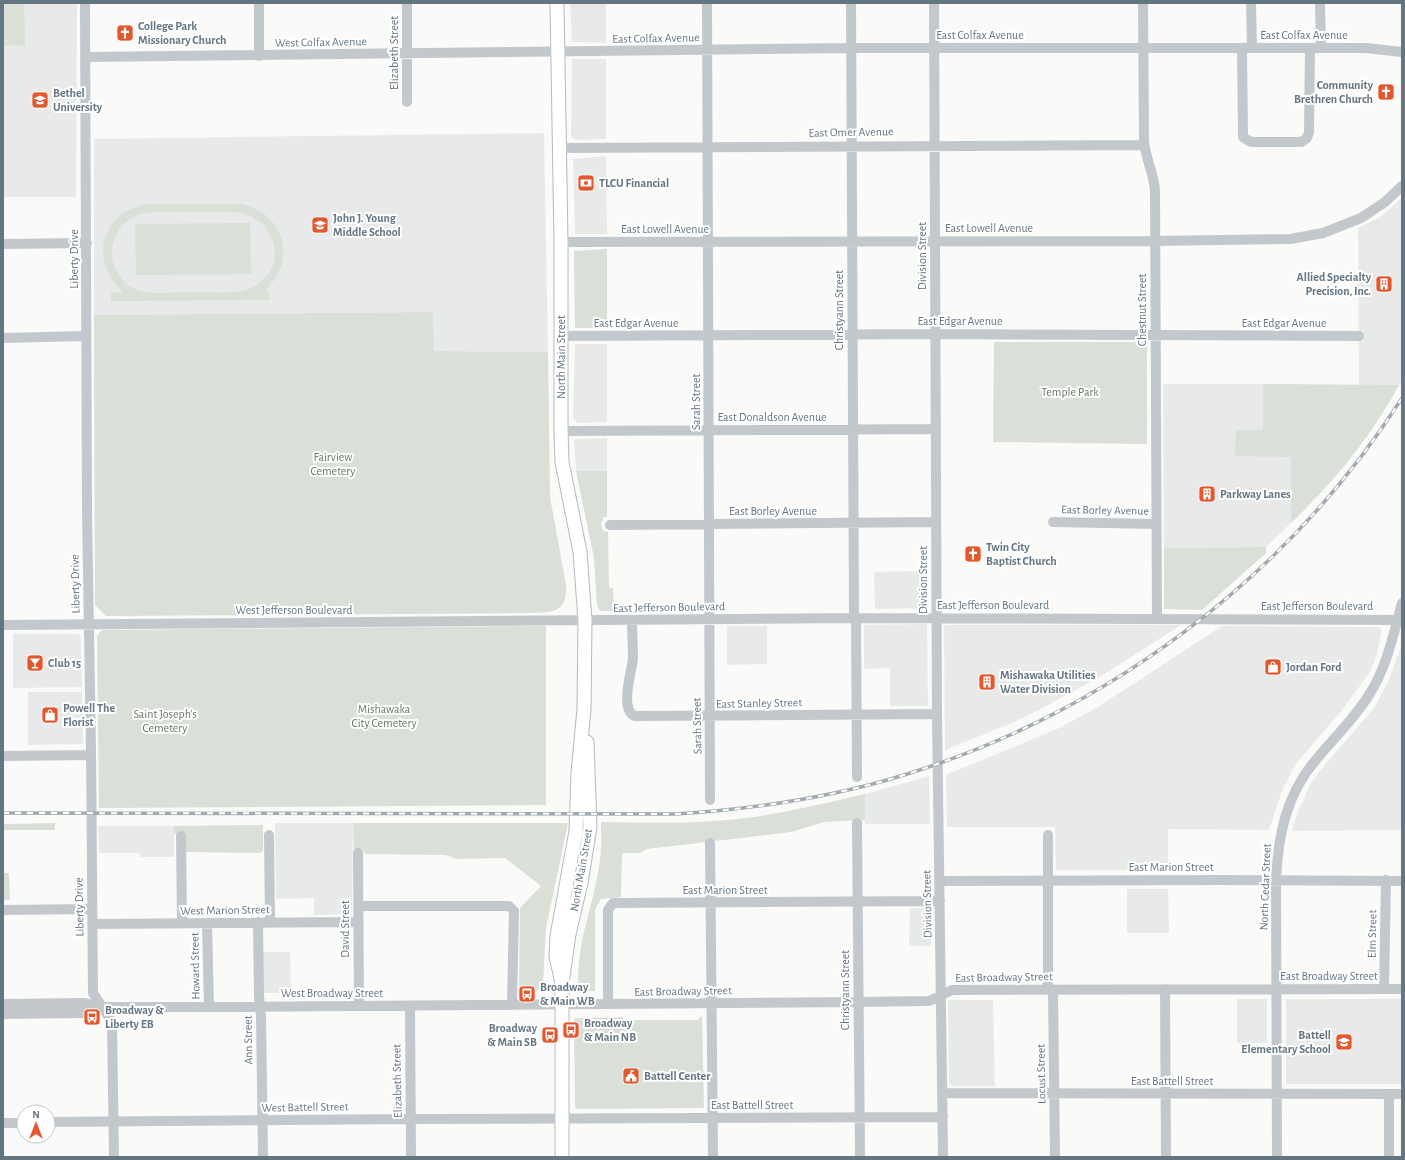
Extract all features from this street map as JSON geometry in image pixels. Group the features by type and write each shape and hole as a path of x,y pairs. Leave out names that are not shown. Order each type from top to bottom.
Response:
{"main road":[{"name":"North Main Street","path":"558,3 558,148 561,242 560,431 562,462 580,552 585,621 584,709 578,773 576,831 557,936 556,956 562,983 562,1157"}],"street":[{"name":"Liberty Drive","path":"85,3 87,242 86,336 92,993 112,1022 114,1157"},
{"path":"259,3 259,56"},
{"name":"Elizabeth Street","path":"407,3 407,102"},
{"name":"Sarah Street","path":"707,3 710,800"},
{"name":"Christyann Street","path":"851,3 853,524 857,777"},
{"name":"Division Street","path":"934,3 936,618 943,1157"},
{"name":"Chestnut Street","path":"1143,3 1144,145 1154,181 1157,619"},
{"path":"1252,3 1247,48 1242,134 1243,140 1251,142 1301,142 1309,140 1310,48"},
{"path":"1320,3 1321,48"},
{"name":"East Colfax Avenue","path":"558,52 851,48 1143,47 1366,48 1402,52"},
{"name":"West Colfax Avenue","path":"86,57 558,52"},
{"name":"East Omer Avenue","path":"558,148 934,144 1144,145"},
{"name":"East Lowell Avenue","path":"561,242 1277,240 1310,236 1342,226 1361,218 1385,202 1402,186"},
{"path":"3,244 87,242"},
{"name":"East Edgar Avenue","path":"561,336 935,334 1359,336"},
{"path":"3,338 86,336"},
{"name":"East Donaldson Avenue","path":"560,431 936,429"},
{"name":"East Borley Avenue","path":"610,525 853,524 936,522"},
{"name":"East Borley Avenue","path":"1053,522 1156,524"},
{"name":"North Cedar Street","path":"1277,1157 1276,880 1279,839 1290,801 1302,778 1357,712 1369,695 1384,664 1400,620 1402,603"},
{"name":"East Jefferson Boulevard","path":"585,621 855,618 1400,620"},
{"name":"East Stanley Street","path":"632,620 633,657 628,685 627,709 631,715 710,716 937,714"},
{"name":"West Jefferson Boulevard","path":"3,625 585,621"},
{"path":"3,756 91,755"},
{"name":"Christyann Street","path":"857,823 860,1157"},
{"path":"269,835 270,922"},
{"name":"Locust Street","path":"1048,835 1048,880 1055,1094 1055,1157"},
{"name":"Howard Street","path":"181,836 182,923"},
{"path":"710,843 712,1157"},
{"name":"David Street","path":"358,853 359,1006"},
{"name":"Elm Street","path":"1384,989 1386,880"},
{"name":"East Marion Street","path":"940,881 1402,881"},
{"name":"East Marion Street","path":"608,1004 608,910 611,904 940,901"},
{"path":"358,906 509,906 514,911 512,1005"},
{"path":"3,910 92,909"},
{"name":"Ann Street","path":"258,922 263,1120 262,1157"},
{"name":"West Marion Street","path":"92,924 358,922"},
{"name":"Howard Street","path":"207,923 209,1007"},
{"path":"1165,989 1166,1157"},
{"name":"East Broadway Street","path":"562,1005 929,1001 952,990 1402,989"},
{"name":"West Broadway Street","path":"3,1004 85,1003 102,1007 562,1005"},
{"name":"Elizabeth Street","path":"410,1006 411,1157"},
{"name":"West Broadway Street","path":"3,1014 86,1013 102,1007"},
{"name":"East Battell Street","path":"942,1093 1402,1094"},
{"path":"1389,1094 1389,1157"},
{"name":"East Battell Street","path":"562,1119 943,1117"},
{"name":"West Battell Street","path":"56,1122 562,1119"},
{"path":"3,1123 16,1123"}],"shaded area":[{"name":"Bethel University","path":"3,3 77,3 76,197 3,197"},
{"path":"570,3 606,3 606,43 572,42"},
{"path":"572,59 606,59 606,139 576,140 571,137"},
{"name":"John J. Young Middle School","path":"544,133 548,352 434,351 433,312 94,315 94,139"},
{"path":"606,156 607,234 575,234 573,159"},
{"path":"1402,198 1402,381 1399,385 1359,385 1358,228 1380,217"},
{"path":"575,344 607,344 607,422 578,423 573,418"},
{"path":"1163,384 1263,384 1263,456 1291,457 1291,523 1266,547 1164,548"},
{"path":"607,438 607,471 576,471 574,441 576,439"},
{"path":"928,571 927,608 875,609 874,572"},
{"path":"927,624 928,706 890,706 890,668 864,669 864,625"},
{"path":"1181,625 1103,675 1035,712 945,750 944,626"},
{"path":"727,626 767,626 767,664 727,665"},
{"path":"1222,626 1379,627 1382,630 1377,654 1370,672 1342,710 1295,765 1282,791 1269,830 1168,829 1168,870 1056,870 1055,827 947,827 946,775 1057,729 1098,707"},
{"path":"13,634 79,634 81,638 82,687 13,688"},
{"path":"1402,644 1402,830 1292,831 1297,814 1311,783 1374,708 1388,682"},
{"path":"28,692 82,692 83,744 28,745"},
{"path":"929,776 930,824 865,824 865,794"},
{"path":"275,823 353,823 352,911 350,914 314,915 314,898 276,899"},
{"path":"98,826 174,826 174,857 141,857 140,853 99,853"},
{"path":"1127,889 1168,889 1169,933 1127,933"},
{"path":"910,908 931,908 931,946 909,946"},
{"path":"263,952 290,952 291,993 263,993"},
{"path":"1237,999 1267,999 1267,1043 1237,1043"},
{"name":"Battell Elementary School","path":"1286,999 1402,999 1402,1084 1286,1084"},
{"path":"948,1000 993,1000 995,1086 952,1086 949,1083"}],"green space":[{"path":"3,3 24,3 25,46 3,45"},
{"path":"150,204 242,204 257,209 277,228 282,240 283,253 281,267 275,279 264,291 269,291 269,300 111,301 111,293 123,292 112,279 105,265 103,251 105,238 111,226 120,215 134,208","holes":["160,212 235,212 248,215 259,221 267,230 273,240 275,252 274,263 268,274 258,284 250,289 223,293 160,293 141,291 126,283 120,277 114,266 112,258 113,242 121,227 127,221 138,215"]},
{"path":"250,223 251,274 136,275 135,224"},
{"path":"607,249 607,328 575,328 574,251"},
{"name":"Fairview Cemetery","path":"433,312 434,351 548,352 550,497 566,585 564,601 558,609 547,612 532,613 106,616 95,605 94,315"},
{"name":"Temple Park","path":"994,342 1147,342 1147,444 993,442"},
{"path":"1263,384 1399,385 1376,424 1337,475 1291,523 1291,457 1235,456 1236,430 1263,430"},
{"path":"576,471 607,471 607,517 604,517 601,523 603,531 608,532 609,588 613,588 614,611 600,611 597,605 594,558"},
{"path":"1266,547 1266,553 1202,610 1164,609 1164,548"},
{"name":"Mishawaka City Cemetery","path":"546,626 546,805 99,808 97,636 102,630"},
{"path":"865,794 865,820 824,822 791,832 647,849 640,853 622,853 621,897 601,899 595,910 595,991 584,991 584,988 578,983 580,952 600,861 601,822 653,823 721,821 786,812"},
{"path":"55,823 55,830 3,830 3,824"},
{"path":"353,823 568,823 546,928 543,983 537,991 519,991 520,908 541,886 505,858 457,859 445,855 364,854 364,851 354,852"},
{"path":"263,825 263,851 260,853 186,852 185,834 174,834 174,826"},
{"path":"3,873 9,873 10,900 3,900"},
{"path":"702,1016 704,1108 577,1109 575,1107 574,1019 622,1017 625,1020 697,1020"}],"railway":[{"path":"3,813 676,814 762,806 848,790 904,775 979,748 1052,715 1121,675 1186,630 1248,580 1304,524 1356,463 1402,398"}],"place":[{"name":"College Park Missionary Church","path":"125,33"},
{"name":"Community Brethren Church","path":"1386,92"},
{"name":"Bethel University","path":"40,100"},
{"name":"TLCU Financial","path":"586,183"},
{"name":"John J. Young Middle School","path":"320,225"},
{"name":"Allied Specialty Precision, Inc.","path":"1384,284"},
{"name":"Parkway Lanes","path":"1207,494"},
{"name":"Twin City Baptist Church","path":"973,554"},
{"name":"Club 15","path":"35,663"},
{"name":"Jordan Ford","path":"1273,667"},
{"name":"Mishawaka Utilities Water Division","path":"987,682"},
{"name":"Powell The Florist","path":"50,715"},
{"name":"Broadway & Main WB","path":"527,994"},
{"name":"Broadway & Liberty EB","path":"92,1017"},
{"name":"Broadway & Main NB","path":"571,1030"},
{"name":"Broadway & Main SB","path":"550,1035"},
{"name":"Battell Elementary School","path":"1344,1042"},
{"name":"Battell Center","path":"631,1076"}],"park label":[{"name":"Saint Joseph's Cemetery","path":"165,721"}]}
